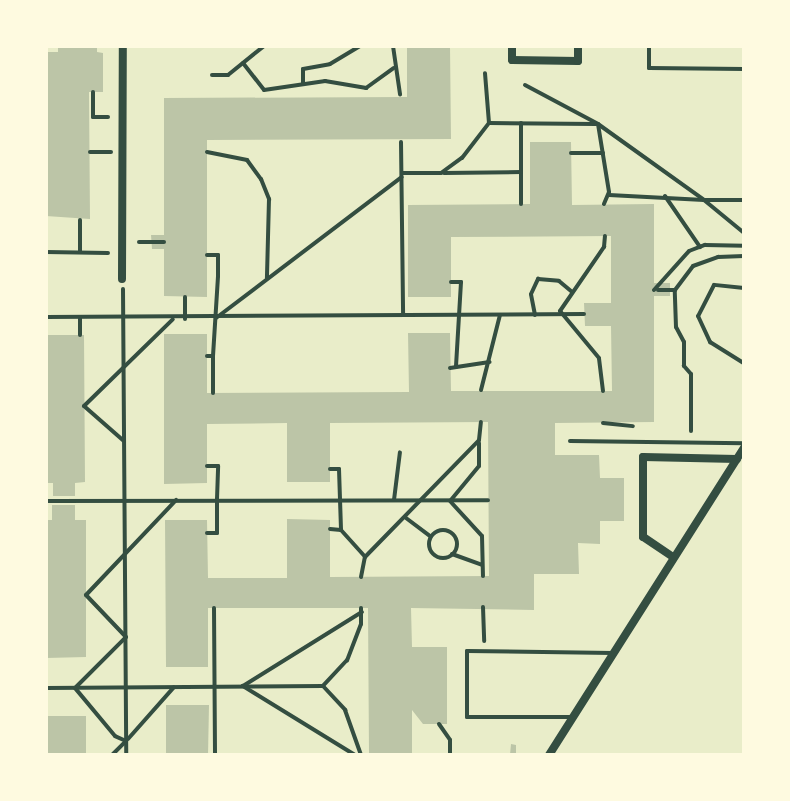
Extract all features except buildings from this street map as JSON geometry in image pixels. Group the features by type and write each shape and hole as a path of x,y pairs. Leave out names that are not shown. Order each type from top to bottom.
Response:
{"street":[{"path":"122,279 123,46"},
{"path":"512,46 512,60 565,61 578,61 578,46"},
{"path":"549,755 744,446"},
{"path":"673,557 643,537 643,457 737,459"}],"lane":[{"path":"649,46 649,68 744,69"},
{"path":"744,288 714,285 698,316 710,342 744,363"},
{"path":"570,441 744,446"},
{"path":"573,717 467,717 467,651 613,653"}],"path":[{"path":"212,75 228,75 264,46"},
{"path":"303,84 303,69 330,64 360,46"},
{"path":"393,46 400,94"},
{"path":"243,63 264,90"},
{"path":"264,90 325,81 366,88 394,68"},
{"path":"441,173 462,158 489,123 485,73"},
{"path":"525,85 598,124 704,200 744,233"},
{"path":"261,98 264,90"},
{"path":"93,92 93,117 108,117"},
{"path":"489,123 598,124"},
{"path":"521,123 521,204"},
{"path":"598,124 609,195 604,204"},
{"path":"401,142 403,315"},
{"path":"207,152 247,160 261,179 269,199 267,279"},
{"path":"571,153 603,153"},
{"path":"216,318 402,175 521,172"},
{"path":"609,195 744,200"},
{"path":"665,196 700,247"},
{"path":"80,220 80,252"},
{"path":"560,311 604,247 605,236"},
{"path":"139,242 164,242"},
{"path":"675,290 656,290 678,260 700,247 744,246"},
{"path":"46,252 123,253"},
{"path":"207,255 218,255 216,318 210,356 213,393"},
{"path":"122,279 125,318 126,755"},
{"path":"535,315 531,294 538,279 559,281 571,291"},
{"path":"451,282 461,282 453,368 490,362"},
{"path":"185,297 185,319"},
{"path":"560,311 599,358 603,391"},
{"path":"46,317 185,319 535,315 560,311 584,314"},
{"path":"481,390 500,315"},
{"path":"80,317 80,335"},
{"path":"125,443 84,406 173,319"},
{"path":"450,501 479,466 481,422"},
{"path":"603,423 633,426"},
{"path":"361,577 365,557 423,501 479,440"},
{"path":"394,500 400,452"},
{"path":"207,466 218,466 217,533 207,533"},
{"path":"330,469 339,469 341,530 365,557"},
{"path":"126,637 86,595 176,500"},
{"path":"46,501 488,500"},
{"path":"450,501 482,536 483,576"},
{"path":"406,518 431,537 435,555 452,554 482,565"},
{"path":"330,529 341,530"},
{"path":"431,537 441,530 453,534 457,542 452,554"},
{"path":"483,607 484,642"},
{"path":"214,608 211,661 215,755"},
{"path":"46,688 323,686 347,660 361,610 243,686"},
{"path":"75,688 126,637"},
{"path":"243,686 355,755"},
{"path":"323,686 345,710 361,755"},
{"path":"112,755 174,687"},
{"path":"75,688 115,736 126,741"},
{"path":"439,724 450,740 450,755"}]}
